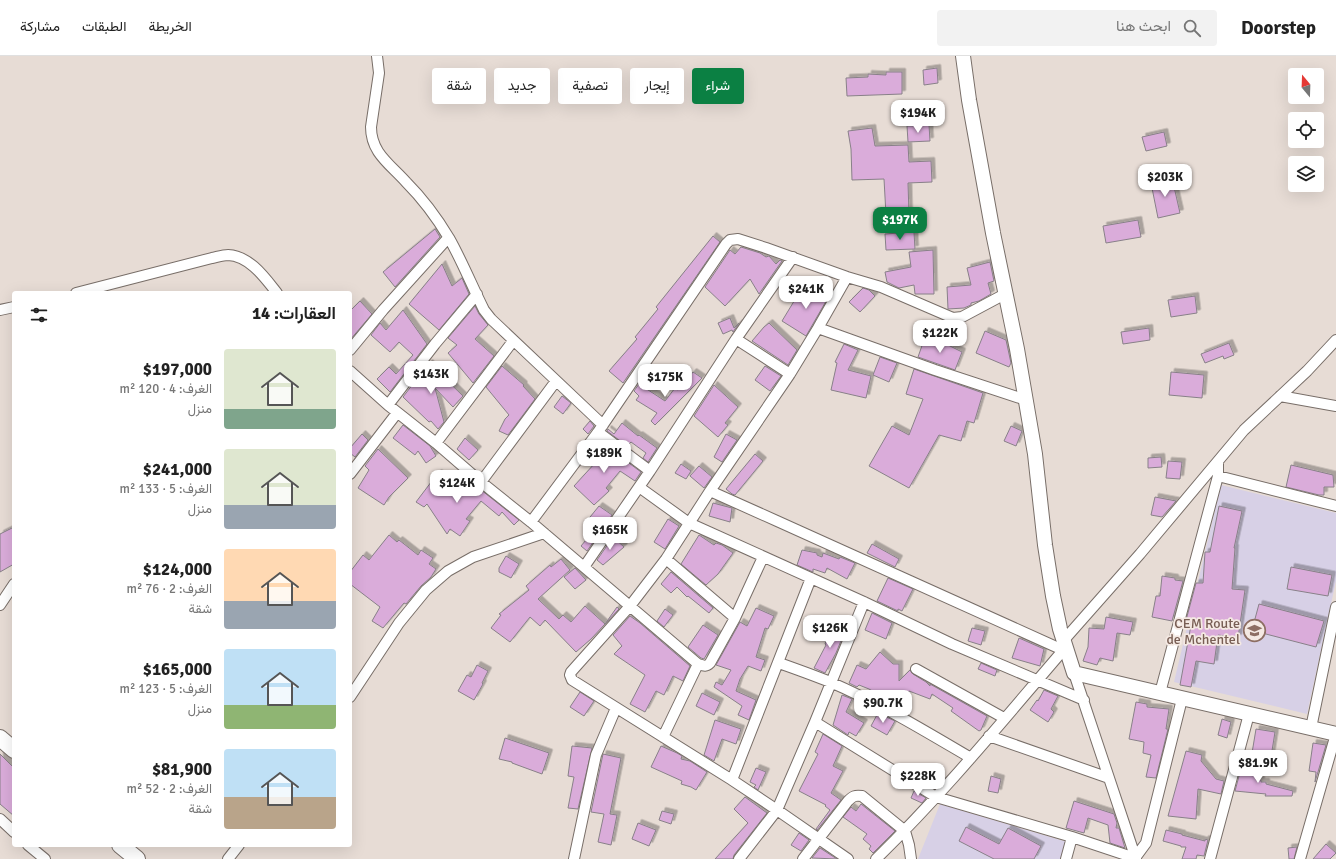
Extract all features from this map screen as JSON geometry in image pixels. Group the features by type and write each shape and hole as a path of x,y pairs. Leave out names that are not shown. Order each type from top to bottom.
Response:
{"main road":[{"path":"0,738 12,748"},
{"path":"122,847 137,859"}],"street":[{"path":"377,56 379,73 371,127 374,147 416,193 448,238 491,320 556,382 600,428 650,471"},
{"path":"962,56 993,233 1018,349 1035,454 1045,546 1053,596 1064,646 1084,700 1136,858"},
{"path":"352,348 383,310 448,238"},
{"path":"531,522 600,428 730,240 738,239 847,277 881,287 953,318 962,317 1005,294"},
{"path":"94,291 212,258 228,255 242,259 255,267 275,291"},
{"path":"584,567 650,471 736,339 793,257"},
{"path":"847,277 790,374 666,559 630,606 571,672 570,675 572,680 732,780 848,859"},
{"path":"388,405 435,344 477,294"},
{"path":"0,310 12,307"},
{"path":"818,328 935,370 1026,400"},
{"path":"736,339 790,374"},
{"path":"876,859 905,831 936,797 1038,681 1064,646 1244,430 1307,371 1336,340"},
{"path":"436,443 513,341"},
{"path":"352,373 388,405 531,522 698,664 707,666 710,662 735,618 764,557"},
{"path":"481,482 556,382"},
{"path":"1280,396 1336,406"},
{"path":"352,471 397,412"},
{"path":"1160,693 1218,476 1218,460"},
{"path":"1218,476 1336,506"},
{"path":"639,487 689,523 864,602 952,644 1084,700"},
{"path":"710,492 1064,646"},
{"path":"352,693 399,623 426,590 448,571 473,557 544,533"},
{"path":"666,559 735,618"},
{"path":"732,780 811,578"},
{"path":"0,605 12,587"},
{"path":"739,859 777,810 864,602"},
{"path":"1311,728 1336,607"},
{"path":"779,663 831,683 912,724 971,758"},
{"path":"663,738 698,664"},
{"path":"916,669 1004,718"},
{"path":"1074,673 1336,734 1300,859"},
{"path":"1136,858 1146,843 1182,699"},
{"path":"574,859 596,755 616,708"},
{"path":"1210,859 1248,714"},
{"path":"815,722 936,797 1136,858"},
{"path":"989,736 1109,778"},
{"path":"803,859 848,801 853,796 862,796 905,831 911,859"},
{"path":"0,819 12,830"},
{"path":"1066,859 1072,838"},
{"path":"30,847 45,859"},
{"path":"228,859 237,847"}],"shaded area":[{"name":"CEM Route de Mchentel","path":"1221,485 1336,513 1336,581 1307,714 1174,682"},
{"path":"940,804 1067,842 1062,859 918,859"}],"building":[{"path":"937,68 938,83 924,85 923,70"},
{"path":"886,72 902,72 902,94 847,96 846,78 868,77 868,74 886,75"},
{"path":"929,125 930,141 908,142 907,126"},
{"path":"872,128 875,146 908,145 909,162 931,161 932,182 908,183 909,214 886,215 884,179 852,180 851,149 848,131"},
{"path":"1164,132 1167,146 1146,151 1142,137"},
{"path":"1172,178 1180,213 1158,218 1151,183"},
{"path":"1138,220 1141,237 1106,243 1103,226"},
{"path":"435,229 440,237 395,287 383,272"},
{"path":"914,232 915,249 886,250 885,234"},
{"path":"713,236 720,242 623,383 609,371 637,339 635,337 658,309 656,307"},
{"path":"741,247 760,253 766,257 769,256 776,264 780,260 782,261 759,294 750,279 725,306 705,287 730,250 735,254"},
{"path":"933,250 934,294 915,294 914,285 899,288 887,282 885,272 911,267 909,252"},
{"path":"990,262 994,281 988,283 991,294 979,301 971,303 971,305 964,308 948,309 947,287 971,285 967,268"},
{"path":"442,264 452,286 462,278 469,294 439,330 409,304"},
{"path":"813,286 829,296 806,336 782,321 802,288 806,296"},
{"path":"863,288 869,290 875,296 860,312 849,302"},
{"path":"1195,296 1197,313 1171,317 1168,300"},
{"path":"360,301 372,314 352,338 352,309"},
{"path":"475,306 479,314 488,325 475,339 494,356 473,383 448,353 457,345 448,338"},
{"path":"403,310 427,344 390,392 377,379 389,367 396,374 413,355 399,342 390,352 371,335 380,323 386,330"},
{"path":"730,318 734,328 739,323 733,332 732,330 723,334 718,323"},
{"path":"769,323 797,350 788,365 752,341"},
{"path":"1149,328 1150,340 1123,344 1121,332"},
{"path":"985,331 1006,340 1011,363 1009,367 976,353"},
{"path":"925,337 940,343 940,341 962,352 955,370 918,357"},
{"path":"1229,343 1234,355 1224,359 1223,356 1205,363 1201,354"},
{"path":"844,344 858,350 848,370 871,376 866,398 831,390 837,363 835,362"},
{"path":"880,357 897,363 889,382 873,375"},
{"path":"429,363 463,396 453,407 435,388 444,422 438,429 403,397"},
{"path":"502,366 524,385 523,386 535,399 508,435 499,431 505,419 509,415 486,387"},
{"path":"765,366 781,376 770,391 755,380"},
{"path":"914,369 983,393 974,423 967,421 961,441 939,435 909,488 869,466 892,426 909,435 923,399 906,394"},
{"path":"693,372 702,378 655,425 651,421 657,413 636,400 639,396 634,391 639,384 665,401 675,388 678,390"},
{"path":"1171,372 1204,375 1202,398 1169,395"},
{"path":"714,385 738,407 725,423 728,425 718,437 694,416"},
{"path":"562,396 571,403 563,414 554,407"},
{"path":"590,421 594,426 588,434 583,429"},
{"path":"622,423 638,436 639,435 657,448 648,462 643,458 646,453 631,442 627,446 607,431 608,429 614,434"},
{"path":"403,425 430,446 436,456 426,463 418,451 415,455 393,438"},
{"path":"1011,426 1022,431 1016,446 1004,441"},
{"path":"362,434 368,440 355,457 352,455 352,446"},
{"path":"726,434 737,440 722,462 714,457"},
{"path":"465,438 478,450 469,460 457,449"},
{"path":"599,441 641,472 635,481 620,471 606,488 609,491 594,505 574,486 596,462 591,458 601,445 598,443"},
{"path":"378,449 408,478 389,497 384,505 358,488 369,470 365,466"},
{"path":"755,454 763,461 735,495 732,494 726,489"},
{"path":"1161,457 1162,467 1148,468 1148,458"},
{"path":"1168,461 1182,462 1180,479 1166,478"},
{"path":"681,464 691,471 686,479 675,473"},
{"path":"1291,465 1333,475 1334,487 1324,487 1324,495 1319,495 1286,487"},
{"path":"699,466 712,477 704,488 690,476"},
{"path":"438,473 464,493 471,482 519,520 514,525 502,512 499,516 481,501 466,519 470,521 460,536 450,529 447,534 427,504 424,507 416,502"},
{"path":"1155,497 1176,501 1162,517 1151,515"},
{"path":"713,503 732,508 730,522 709,516"},
{"path":"599,506 612,515 587,551 581,546 595,529 586,522"},
{"path":"1219,506 1242,511 1234,548 1232,589 1245,590 1238,638 1218,635 1214,664 1196,661 1191,687 1180,685 1191,625 1185,624 1196,583 1203,583 1205,552 1210,552"},
{"path":"668,519 679,526 665,549 654,542"},
{"path":"12,528 12,565 0,572 0,534"},
{"path":"389,535 397,542 399,540 418,555 421,550 433,558 429,564 436,569 431,577 421,586 406,604 404,603 383,628 372,621 380,607 352,586 352,569 363,555 369,560"},
{"path":"699,535 714,545 716,543 722,545 733,553 718,574 706,585 681,564"},
{"path":"613,537 624,547 603,565 597,560"},
{"path":"872,544 899,559 895,567 867,553"},
{"path":"802,550 817,553 817,555 822,557 823,553 839,559 840,557 855,563 847,579 827,568 825,573 813,569 813,572 797,565"},
{"path":"506,556 519,564 511,578 499,572 499,568"},
{"path":"561,559 570,570 538,599 559,619 563,615 571,622 585,606 605,624 591,639 576,652 545,620 540,626 530,617 510,642 491,628 501,615 499,614 529,590 526,586 550,565 551,567"},
{"path":"1291,567 1332,575 1328,596 1287,589"},
{"path":"575,568 586,580 575,589 564,577"},
{"path":"671,572 713,608 709,613 688,596 687,597 677,587 671,593 661,584"},
{"path":"1162,576 1183,581 1172,621 1152,617 1156,596 1160,596"},
{"path":"888,578 913,589 902,611 898,609 898,611 877,601"},
{"path":"1259,604 1324,621 1316,647 1262,633 1261,628 1252,630"},
{"path":"617,607 619,609 605,624"},
{"path":"756,608 774,616 768,629 765,628 756,657 765,660 761,671 748,666 740,679 736,691 756,700 749,720 738,715 742,706 714,687 716,682 722,685 731,670 716,665 740,622 747,626"},
{"path":"665,609 673,615 664,627 657,621"},
{"path":"872,613 892,623 886,639 865,630"},
{"path":"630,616 690,666 683,681 673,676 664,695 656,691 645,712 630,704 645,675 614,654 622,646 613,635"},
{"path":"1106,617 1133,622 1130,635 1117,633 1113,661 1100,658 1097,665 1083,661 1088,647 1089,628 1104,629"},
{"path":"703,625 718,635 704,659 688,647"},
{"path":"832,626 845,631 836,653 825,673 814,668 826,645 825,644"},
{"path":"972,628 985,631 981,645 968,641"},
{"path":"1019,638 1044,649 1040,666 1012,658"},
{"path":"880,652 893,664 899,664 899,681 910,670 913,674 930,686 930,684 987,716 981,730 979,731 951,711 953,708 932,694 930,699 909,691 901,710 885,701 886,699 869,689 859,685 857,687 849,683 857,665 866,669"},
{"path":"981,663 997,670 995,676 978,669"},
{"path":"477,665 488,671 474,700 458,691 467,675 471,677"},
{"path":"1044,690 1058,696 1051,709 1054,712 1048,722 1030,710 1037,700 1038,701"},
{"path":"580,692 594,701 584,716 570,707"},
{"path":"702,693 720,702 714,715 696,706"},
{"path":"842,695 852,699 846,712 864,723 856,736 849,732 848,735 833,725"},
{"path":"1136,702 1147,704 1147,707 1169,709 1166,729 1168,729 1156,778 1146,777 1151,755 1143,753 1144,742 1129,739"},
{"path":"878,713 895,721 887,735 871,726"},
{"path":"1222,719 1231,722 1227,738 1218,735"},
{"path":"715,720 741,729 736,744 722,739 714,761 704,755"},
{"path":"1256,729 1275,732 1271,757 1252,753"},
{"path":"823,734 842,746 833,766 843,771 831,793 841,800 817,830 816,829 830,810 825,806 826,805 799,791 818,754 815,752"},
{"path":"505,738 549,753 542,774 512,762 499,759"},
{"path":"1313,743 1326,745 1315,782 1316,772 1309,771"},
{"path":"572,746 592,748 578,809 568,808 574,777 568,776"},
{"path":"661,746 677,753 682,756 681,759 690,761 707,772 696,790 681,784 682,781 651,767"},
{"path":"1186,751 1202,755 1201,761 1216,779 1224,781 1221,794 1198,789 1196,819 1168,816"},
{"path":"0,754 12,766 12,814 0,804"},
{"path":"603,754 621,758 610,814 617,815 611,845 598,842 604,814 591,812"},
{"path":"1242,765 1258,770 1256,780 1261,780 1261,782 1266,782 1266,784 1293,791 1292,796 1265,796 1266,794 1235,791"},
{"path":"756,768 766,772 758,790 754,787 756,785 750,782"},
{"path":"991,776 1001,779 998,793 988,791"},
{"path":"914,791 926,798 922,803 911,798"},
{"path":"745,797 767,813 734,855 733,859 715,859 748,823 734,809"},
{"path":"1074,801 1114,814 1117,823 1116,828 1119,828 1125,848 1110,843 1108,825 1088,818 1084,833 1066,828"},
{"path":"861,804 895,831 873,853 869,849 871,846 863,839 867,834 843,817 851,807 856,811"},
{"path":"662,811 674,814 671,824 659,820"},
{"path":"638,823 656,830 649,846 632,839"},
{"path":"966,827 999,844 1008,828 1041,846 1034,859 994,859 959,841"},
{"path":"1166,830 1205,841 1205,839 1208,840 1204,856 1197,855 1196,859 1182,859 1186,847 1181,847 1163,841"},
{"path":"799,833 809,840 801,851 791,845"},
{"path":"1326,844 1336,853 1330,859 1313,859"},
{"path":"1297,847 1294,859 1289,859 1288,848"},
{"path":"820,848 837,859 812,858"}],"place":[{"name":"CEM Route de Mchentel","path":"1255,631"}]}
